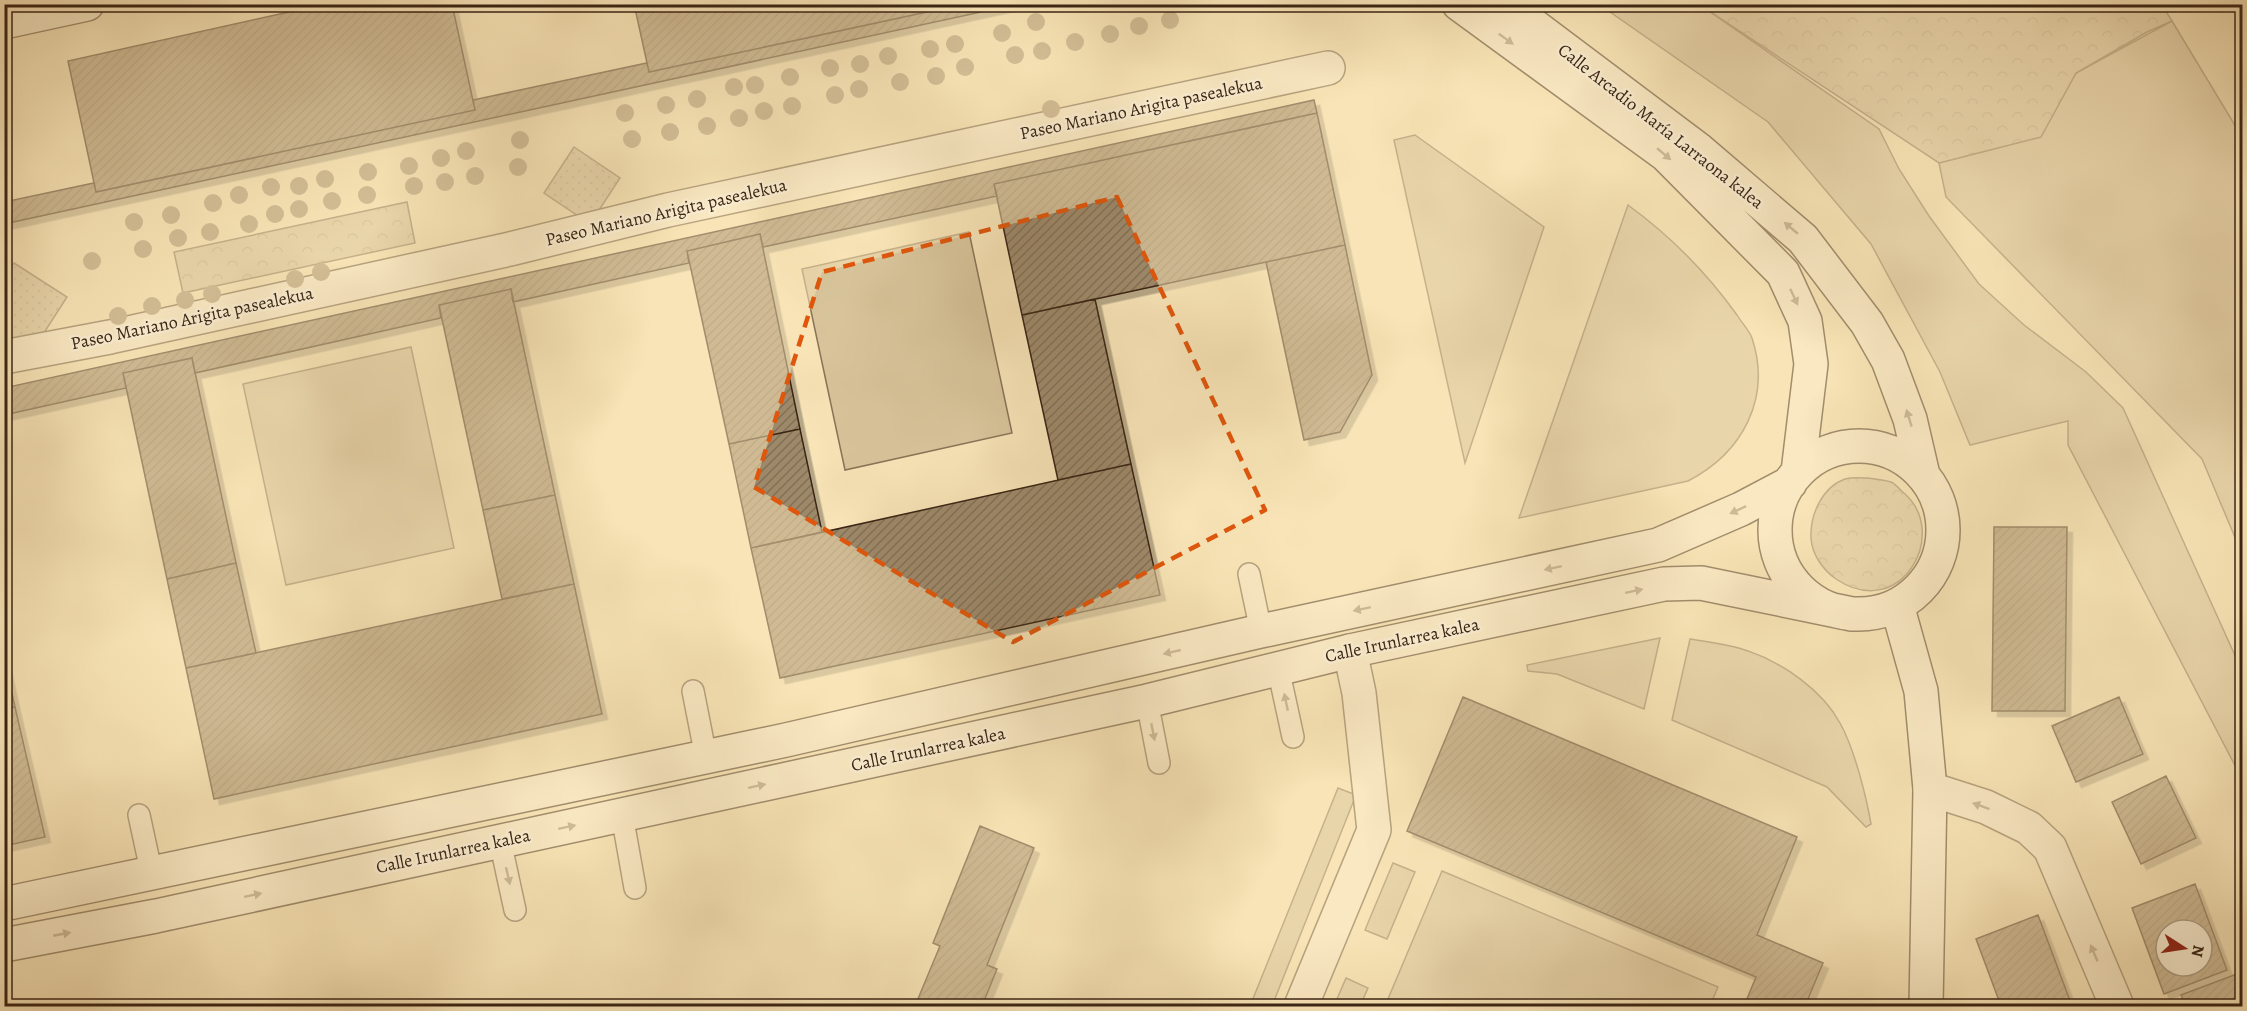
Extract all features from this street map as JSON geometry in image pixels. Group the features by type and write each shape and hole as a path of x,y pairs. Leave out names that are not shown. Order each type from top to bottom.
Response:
{"street":[{"path":"4,22 87,4"},
{"name":"Calle Arcadio María Larraona kalea","path":"1459,4 1666,155 1783,273 1805,321 1811,364 1794,477"},
{"name":"Calle Arcadio María Larraona kalea","path":"1505,4 1699,150 1803,239 1867,323 1888,360 1910,419 1923,475"},
{"name":"Paseo Mariano Arigita pasealekua","path":"4,357 110,337 510,249 668,210 1328,68"},
{"path":"4,904 152,875 706,757 1261,631 1658,545 1741,509 1794,477 1821,455 1847,446 1876,447 1902,457 1923,475 1939,504 1943,521 1942,546 1933,571 1918,591 1897,605 1875,613 1852,614 1826,608 1803,593 1786,572 1776,547 1775,520 1783,494 1794,477"},
{"name":"Calle Irunlarrea kalea","path":"4,945 156,916 1148,701 1350,651 1664,584 1701,583 1852,614"},
{"path":"1897,605 1921,691 1930,789 1926,1006"},
{"path":"1301,1006 1374,830 1359,693 1350,651"},
{"path":"1930,789 1986,807 2029,828 2050,848 2117,1006"}],"lane":[{"path":"1249,574 1261,631"},
{"path":"1278,668 1293,737"},
{"path":"693,692 706,757"},
{"path":"1148,701 1159,763"},
{"path":"139,815 152,875"},
{"path":"622,815 635,888"},
{"path":"500,841 515,910"}],"highlighted area":[{"path":"1117,197 1265,510 1013,642 754,487 822,272"}],"green space":[{"path":"1600,5 1700,5 1879,129 1899,169 1929,216 1979,284 2024,325 2086,372 2123,408 2242,671 2242,779 2068,445 2068,421 1970,445 1940,372 1871,244 1768,122"},
{"path":"1700,5 2162,5 2172,21 2147,32 2076,73 2041,137 1939,163"},
{"path":"2172,21 2242,137 2242,554 2202,459 1946,197 1939,163 2040,137 2076,73"},
{"path":"1415,135 1544,227 1465,463 1394,140"},
{"path":"574,147 620,178 590,224 544,193"},
{"path":"407,202 415,243 183,293 174,252"},
{"path":"1628,205 1673,242 1700,270 1749,332 1757,361 1758,382 1755,403 1748,422 1737,440 1724,455 1688,481 1519,518"},
{"path":"969,232 1012,433 845,470 802,269"},
{"path":"14,263 67,297 33,350 5,333 4,277"},
{"path":"411,347 454,548 286,585 243,384"},
{"path":"1868,478 1891,482 1905,494 1918,511 1922,531 1920,550 1911,568 1898,582 1880,590 1859,589 1836,579 1819,561 1813,550 1811,538 1815,511 1830,488 1845,479"},
{"path":"1660,638 1644,709 1557,674 1528,671 1527,665"},
{"path":"1690,639 1734,647 1761,656 1788,670 1823,700 1840,723 1850,745 1863,786 1871,824 1866,827 1827,787 1672,720"},
{"path":"1338,788 1356,795 1272,1006 1250,1006"},
{"path":"1393,863 1415,872 1387,939 1365,930"},
{"path":"1442,871 1718,987 1710,1006 1385,1006"},
{"path":"1346,978 1368,988 1360,1006 1334,1006"}],"building":[{"path":"325,4 452,4 475,110 96,192 68,61"},
{"path":"634,4 964,4 649,72"},
{"path":"964,4 1018,4 4,224 4,202 94,183 96,192 475,110 473,100 647,63 649,72"},
{"path":"1314,100 1317,113 994,184 997,196 763,247 760,234 687,251 689,263 513,302 511,289 439,305 441,318 195,373 192,358 123,373 126,388 4,415 4,388"},
{"path":"1317,113 1345,245 1022,315 994,184"},
{"path":"760,234 800,429 729,444 687,251"},
{"path":"1345,245 1372,375 1340,432 1304,440 1266,262"},
{"path":"511,289 555,495 483,510 439,305"},
{"path":"1095,299 1131,464 1058,480 1022,315"},
{"path":"192,358 236,563 167,579 123,373"},
{"path":"800,429 822,532 751,548 729,444"},
{"path":"1131,464 1160,595 780,678 751,548"},
{"path":"555,495 574,584 502,599 483,510"},
{"path":"1994,527 2067,527 2065,711 1992,711"},
{"path":"236,563 256,653 186,668 167,579"},
{"path":"574,584 602,714 214,799 186,668"},
{"path":"4,658 15,707 4,709"},
{"path":"1463,697 1797,837 1757,935 1823,963 1805,1006 1744,1006 1756,977 1407,831"},
{"path":"2119,697 2143,754 2076,782 2052,726"},
{"path":"15,707 45,837 4,846 4,709"},
{"path":"2166,776 2196,838 2141,864 2112,802"},
{"path":"980,826 1034,848 987,965 997,969 982,1006 915,1006 940,946 933,943"},
{"path":"2195,884 2208,918 2154,918 2154,967 2132,908"},
{"path":"2038,915 2072,1006 2001,1006 1976,939"},
{"path":"2214,935 2227,970 2214,975"},
{"path":"2242,972 2242,1006 2186,1006 2181,995"},
{"path":"2158,978 2206,978 2164,994"}]}
